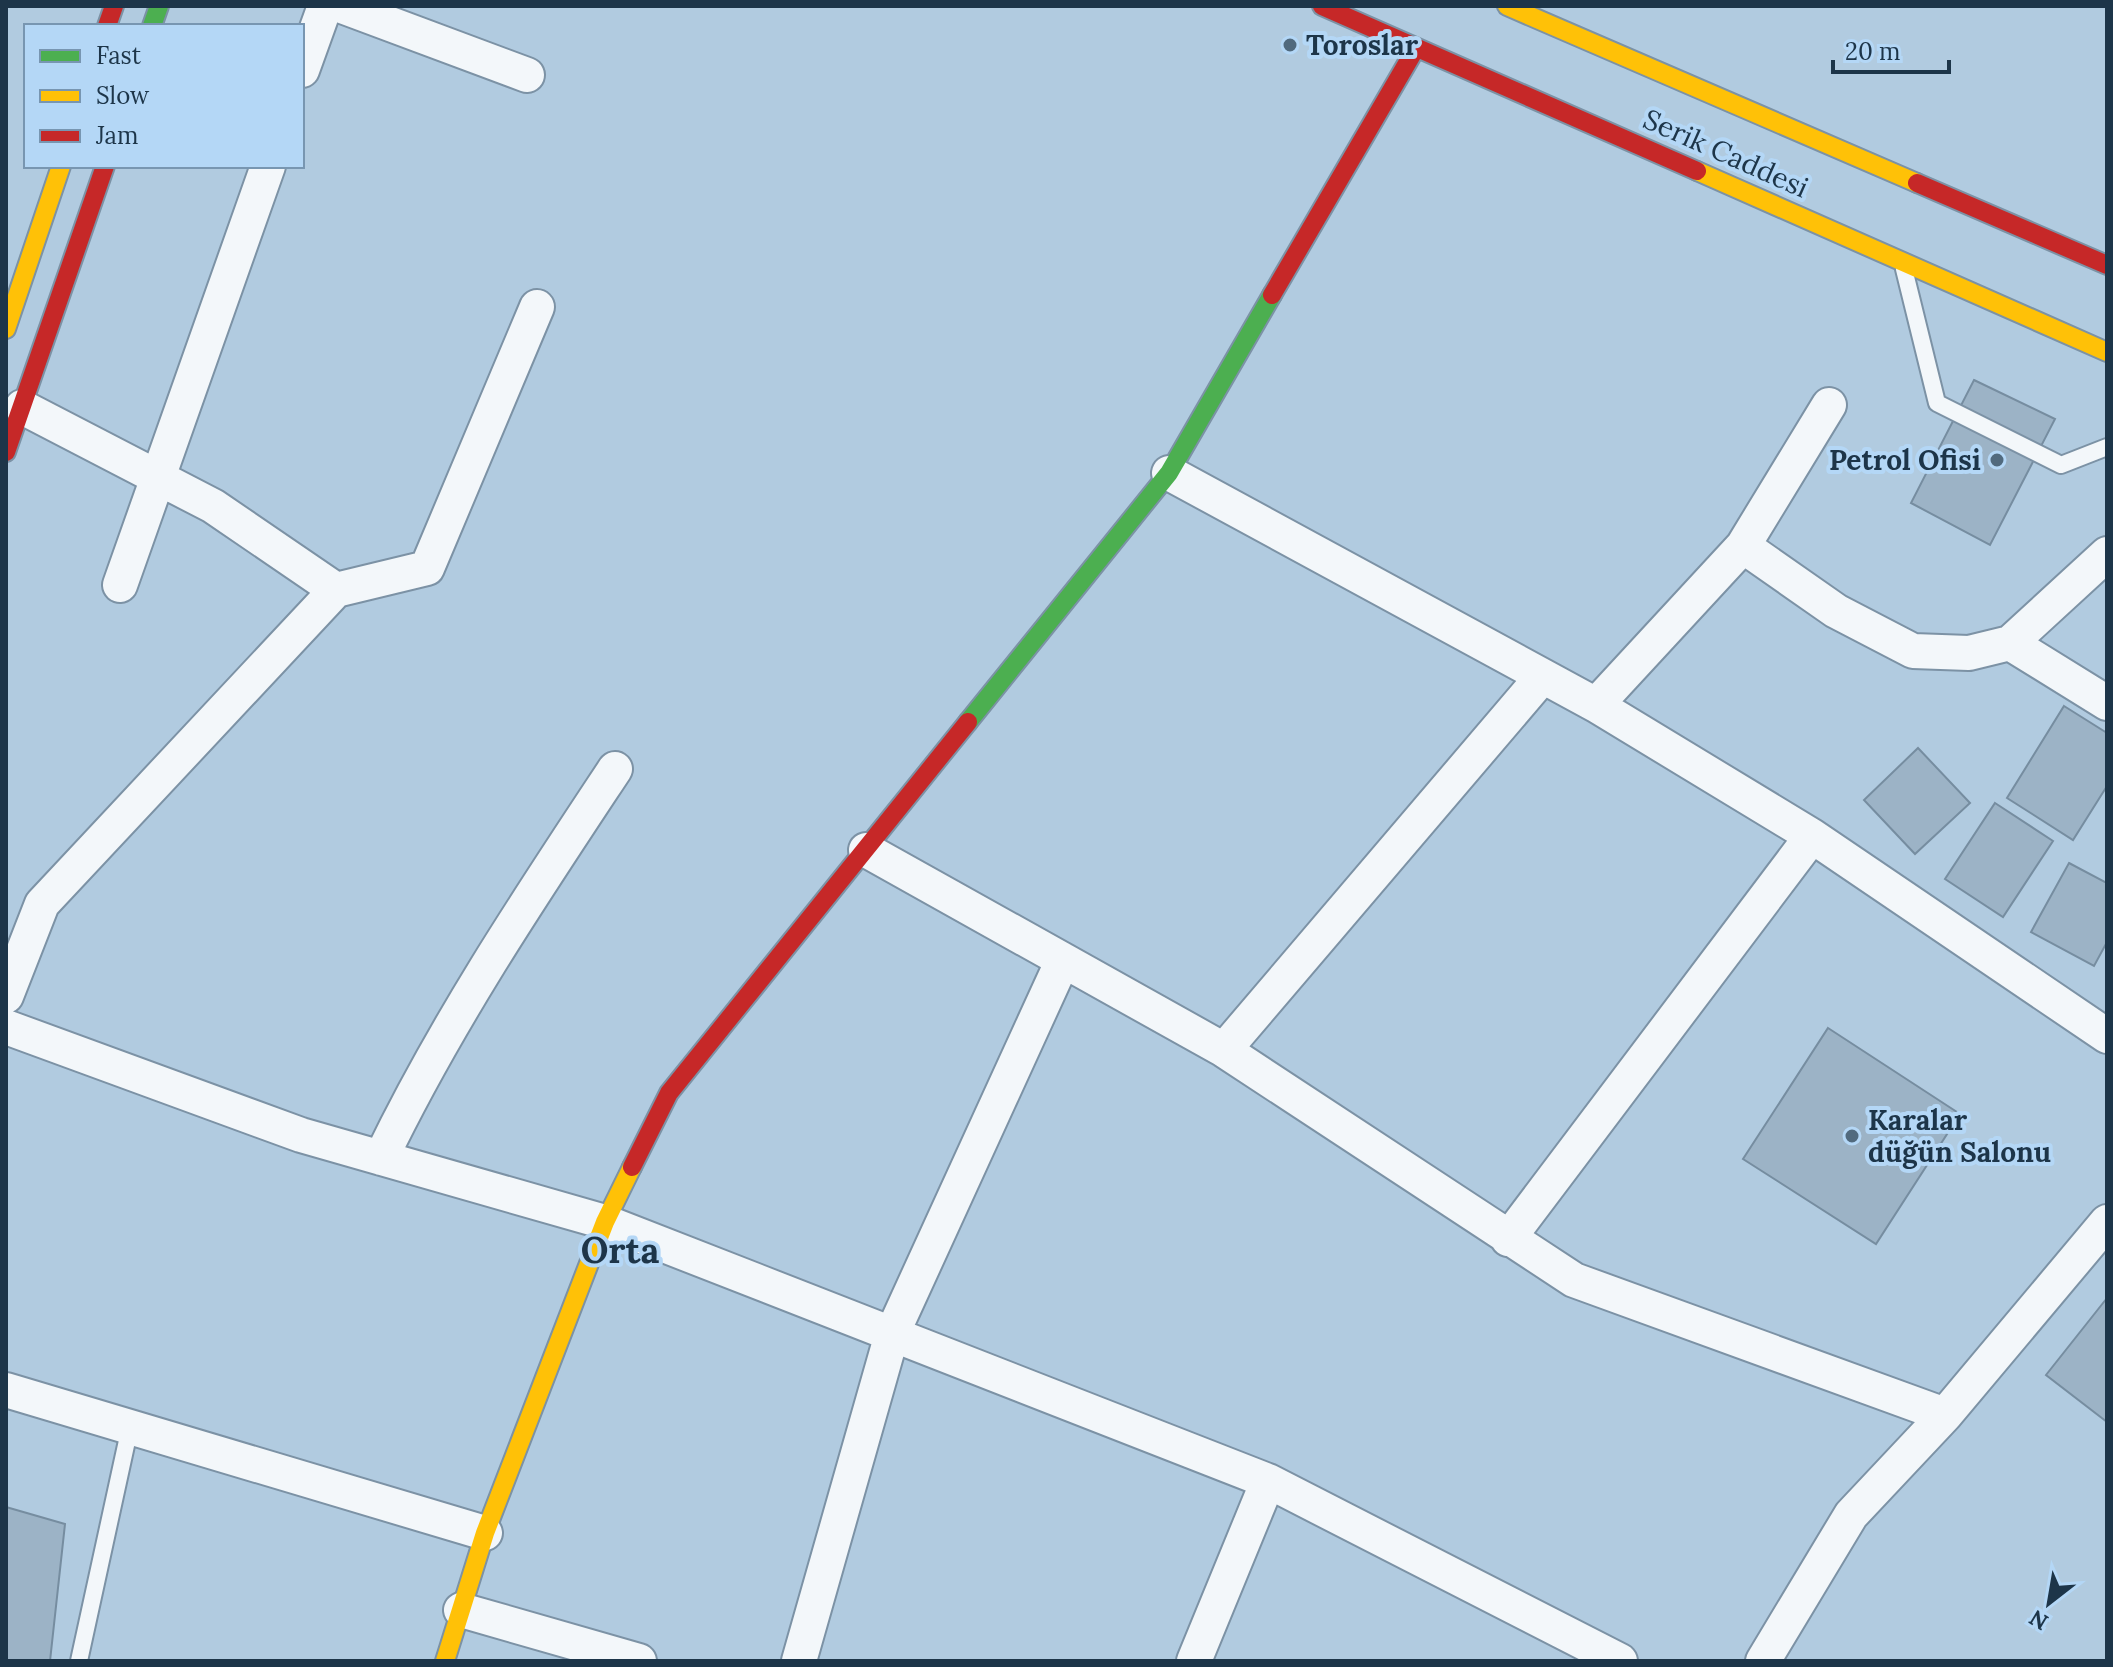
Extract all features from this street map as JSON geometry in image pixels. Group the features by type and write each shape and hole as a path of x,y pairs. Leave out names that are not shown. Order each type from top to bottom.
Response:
{"main road":[{"name":"Serik Caddesi","path":"1322,6 1902,259 2107,352"},
{"name":"Serik Caddesi","path":"1507,6 2107,265"},
{"path":"445,1661 485,1533 605,1222 669,1093 1169,473 1416,48"},
{"path":"6,329 60,168"},
{"path":"6,452 104,168"}],"street":[{"path":"304,67 344,7 527,75"},
{"path":"120,585 267,168"},
{"path":"6,996 42,904 336,590 427,568 537,307"},
{"path":"1596,705 1743,546 1829,405"},
{"path":"22,407 213,506 336,590"},
{"path":"1169,473 1596,705 1812,836 2107,1036"},
{"path":"1743,546 1836,611 1913,651 1969,653 2010,643 2107,554"},
{"path":"2010,643 2107,703"},
{"path":"1224,1050 1542,677"},
{"path":"381,1158 423,1071 509,930 615,769"},
{"path":"1508,1239 1812,836"},
{"path":"866,850 1224,1050 1574,1280 1945,1415"},
{"path":"799,1661 892,1334 1063,960"},
{"path":"6,1027 301,1135 605,1222 1268,1481 1620,1661"},
{"path":"1763,1661 1851,1515 1945,1415 2107,1222"},
{"path":"6,1390 485,1533"},
{"path":"1194,1661 1268,1481"},
{"path":"461,1610 639,1661"}],"lane":[{"path":"1902,259 1937,403 2061,465 2107,447"},
{"path":"79,1661 130,1427"}],"building":[{"path":"1974,380 2055,419 1990,545 1911,503"},
{"path":"2064,706 2107,733 2107,786 2073,840 2007,798"},
{"path":"1918,748 1970,803 1915,854 1864,800"},
{"path":"1995,803 2053,841 2003,917 1945,879"},
{"path":"2069,863 2107,883 2107,942 2094,966 2031,932"},
{"name":"Karalar düğün Salonu","path":"1828,1028 1960,1114 1876,1244 1743,1159"},
{"path":"2107,1298 2107,1422 2046,1375"},
{"path":"6,1507 65,1524 50,1661 6,1661"}],"traffic: fast":[{"path":"153,24 159,6"},
{"path":"968,722 1169,473 1272,295"}],"traffic: slow":[{"path":"1507,6 1917,183"},
{"path":"6,329 60,168"},
{"path":"1697,171 2107,352"},
{"path":"445,1661 485,1533 605,1222 632,1167"}],"traffic: jam":[{"path":"108,24 114,6"},
{"path":"1322,6 1697,171"},
{"path":"1272,295 1416,48"},
{"path":"6,452 104,168"},
{"path":"1917,183 2107,265"},
{"path":"632,1167 669,1093 968,722"}],"place":[{"name":"Toroslar","path":"1290,45"},
{"name":"Petrol Ofisi","path":"1997,460"},
{"name":"Karalar düğün Salonu","path":"1852,1136"}],"district":[{"name":"Orta","path":"620,1250"}]}
